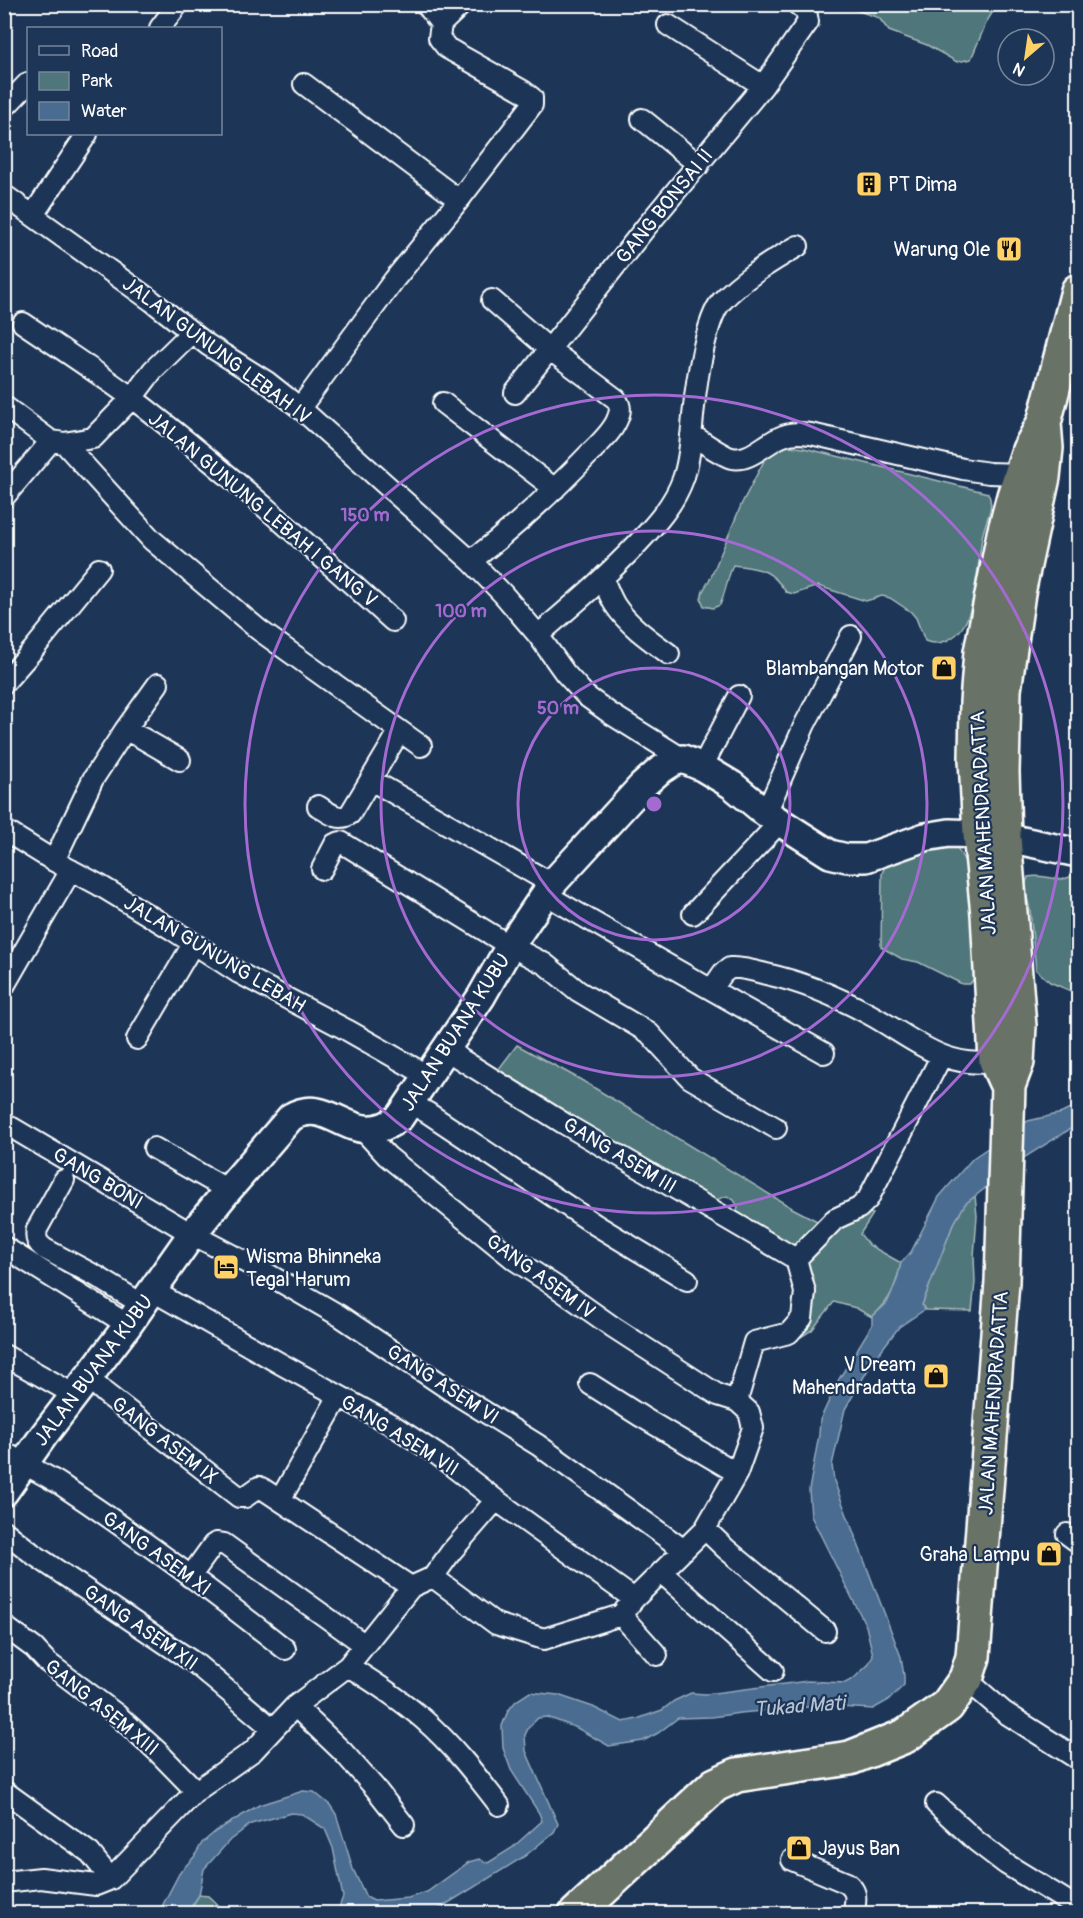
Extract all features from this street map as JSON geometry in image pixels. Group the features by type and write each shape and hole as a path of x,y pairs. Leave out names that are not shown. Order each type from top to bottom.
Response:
{"highway":[{"name":"JALAN MAHENDRADATTA","path":"576,1914 715,1785 737,1775 850,1758 905,1736 946,1706 966,1679 973,1656 1002,1282 1004,1084 1017,1062 1019,1026 992,835 976,759 981,652 1004,534 1020,474 1029,450 1044,423 1078,291"},
{"name":"JALAN MAHENDRADATTA","path":"992,835 1002,772 1004,690 1018,593 1043,477 1046,448 1044,423"}],"street":[{"path":"161,27 178,4"},
{"path":"426,4 441,24"},
{"path":"300,408 394,280 532,105 532,98 524,91 447,48 439,38 441,24 462,4"},
{"name":"GANG BONSAI II","path":"515,393 646,226 763,86 805,28 802,10"},
{"path":"668,25 763,86"},
{"path":"304,84 459,200"},
{"path":"15,106 27,85"},
{"path":"642,119 699,165"},
{"path":"33,215 79,136"},
{"name":"JALAN GUNUNG LEBAH IV","path":"4,195 152,301 191,333 267,382 300,408 471,561 538,635 565,673 586,696 611,714 692,763"},
{"path":"538,635 603,579 654,526 672,502 683,480 695,394 706,339 720,303 768,264 798,246"},
{"path":"471,561 555,489 601,441 616,422 621,409 616,399 549,349 492,300"},
{"name":"JALAN GUNUNG LEBAH I GANG V","path":"23,323 132,398 229,476 393,621"},
{"path":"4,497 58,442 93,438 132,398 153,370 191,333"},
{"path":"443,403 555,489"},
{"path":"4,406 58,442 152,540 259,630 421,746"},
{"path":"691,435 733,459 744,458 783,435 797,433 811,434 963,469 1020,474"},
{"path":"4,683 99,569"},
{"path":"603,579 616,606 627,619 646,638 669,654"},
{"path":"693,914 773,817 805,724 851,636"},
{"path":"4,986 62,865 93,779 158,684"},
{"path":"739,696 692,763 732,785 773,817 830,854 847,858 866,858 925,837 949,833 992,835 1078,853"},
{"path":"125,730 180,760"},
{"path":"318,806 339,818 345,818 354,808 399,732"},
{"name":"JALAN BUANA KUBU","path":"4,1492 14,1458 81,1386 142,1307 192,1234 291,1117 299,1112 310,1110 361,1128 374,1130 383,1129 400,1117 481,997 510,946 548,889 642,786 659,771 673,762 692,763"},
{"path":"371,780 548,889 648,955 824,1053"},
{"name":"JALAN GUNUNG LEBAH","path":"4,830 127,902 239,973 428,1076"},
{"path":"322,869 334,844 341,843 510,946 545,964 578,991 649,1033 690,1078 776,1128"},
{"path":"137,1039 193,944"},
{"path":"712,989 726,969 734,967 806,984 870,1014 941,1057 981,1064 1004,1084"},
{"name":"GANG ASEM III","path":"446,1050 566,1124 796,1259"},
{"path":"433,1576 496,1624 544,1639 621,1615 705,1528 737,1473 753,1428 749,1412 737,1401 754,1342 789,1334 802,1318 805,1292 796,1259 835,1219 859,1208 868,1199 941,1057"},
{"path":"410,1103 596,1225 687,1280"},
{"name":"GANG BONI","path":"4,1123 192,1234"},
{"name":"GANG ASEM IV","path":"361,1128 387,1156 514,1260 718,1395 737,1401"},
{"path":"154,1148 228,1190"},
{"path":"64,1180 37,1229 35,1237 38,1243 96,1276 142,1307"},
{"name":"GANG ASEM VI","path":"192,1234 340,1316 531,1440 684,1550"},
{"path":"4,1247 142,1307"},
{"name":"GANG ASEM VII","path":"142,1307 339,1396 394,1426 438,1455 496,1500 634,1599"},
{"name":"GANG ASEM IX","path":"4,1355 105,1394 239,1497 245,1497 259,1487 280,1500"},
{"path":"590,1384 737,1473"},
{"path":"339,1396 280,1500 411,1587"},
{"name":"GANG ASEM XI","path":"14,1458 67,1489 236,1610 285,1649"},
{"path":"4,1882 41,1878 96,1885 111,1879 196,1791 253,1751 295,1706 348,1666 411,1587 433,1576 496,1500"},
{"path":"705,1528 726,1549 825,1631"},
{"name":"GANG ASEM XII","path":"4,1532 196,1664 273,1730"},
{"path":"190,1577 213,1545 224,1544 365,1644"},
{"path":"661,1572 773,1671"},
{"path":"621,1615 657,1655"},
{"name":"GANG ASEM XIII","path":"4,1626 116,1714 196,1791"},
{"path":"348,1666 423,1719 470,1768 499,1805"},
{"path":"966,1679 1004,1712 1078,1759"},
{"path":"295,1706 343,1752 404,1825"},
{"path":"4,1791 90,1853 111,1879"},
{"path":"936,1804 976,1841 1006,1864 1078,1908"},
{"path":"792,1860 852,1887 856,1894 854,1914"}],"green space":[{"path":"841,5 997,5 987,21 971,59 957,62 927,45 889,31 879,18"},
{"path":"786,446 804,448 988,493 991,504 983,532 974,595 961,630 947,641 930,643 925,641 916,618 911,612 890,598 882,596 866,601 818,586 794,594 786,592 775,578 764,571 733,565 720,605 713,608 704,606 701,599 703,591 742,503 765,459"},
{"path":"955,844 968,867 975,977 970,984 962,984 918,962 902,959 881,947 882,873 886,865 908,854"},
{"path":"1078,863 1078,994 1050,982 1036,970 1025,885 1028,877 1065,879 1070,877 1071,869"},
{"path":"517,1045 583,1081 792,1208 819,1222 846,1225 865,1212 873,1214 860,1234 869,1245 901,1263 894,1287 884,1305 872,1317 856,1308 834,1302 812,1330 801,1337 789,1333 813,1281 812,1277 735,1215 738,1207 734,1200 727,1196 710,1202 495,1074"},
{"path":"975,1196 977,1216 972,1311 925,1310 922,1305 952,1227 965,1204"},
{"path":"199,1895 208,1896 227,1913 187,1914"}],"water":[{"name":"Tukad Mati","path":"1078,1105 1078,1124 1025,1157 965,1204 952,1227 922,1305 924,1310 899,1327 873,1361 845,1409 832,1465 834,1481 901,1657 904,1685 889,1700 873,1709 820,1706 712,1717 678,1718 643,1741 609,1746 577,1728 547,1717 538,1718 525,1735 526,1751 558,1824 554,1832 525,1856 432,1913 339,1913 343,1897 333,1848 325,1829 302,1814 291,1813 251,1824 230,1840 204,1869 199,1895 187,1913 158,1914 180,1872 194,1857 202,1843 216,1831 259,1805 303,1791 314,1792 330,1805 336,1814 353,1869 366,1897 374,1901 408,1898 427,1892 469,1862 479,1859 488,1863 512,1848 542,1821 511,1770 503,1748 502,1726 508,1711 516,1701 530,1692 558,1695 593,1707 623,1722 662,1710 691,1693 706,1694 808,1681 845,1683 853,1679 868,1665 873,1655 866,1626 811,1516 809,1490 820,1420 839,1379 872,1325 872,1317 887,1303 897,1280 901,1263 911,1252 939,1197 973,1158 1028,1121 1062,1113"}],"place":[{"name":"PT Dima","path":"869,184"},
{"name":"Warung Ole","path":"1009,249"},
{"name":"Blambangan Motor","path":"944,668"},
{"name":"Wisma Bhinneka Tegal Harum","path":"226,1267"},
{"name":"V Dream Mahendradatta","path":"936,1376"},
{"name":"Graha Lampu","path":"1049,1554"},
{"name":"Jayus Ban","path":"799,1848"}]}
